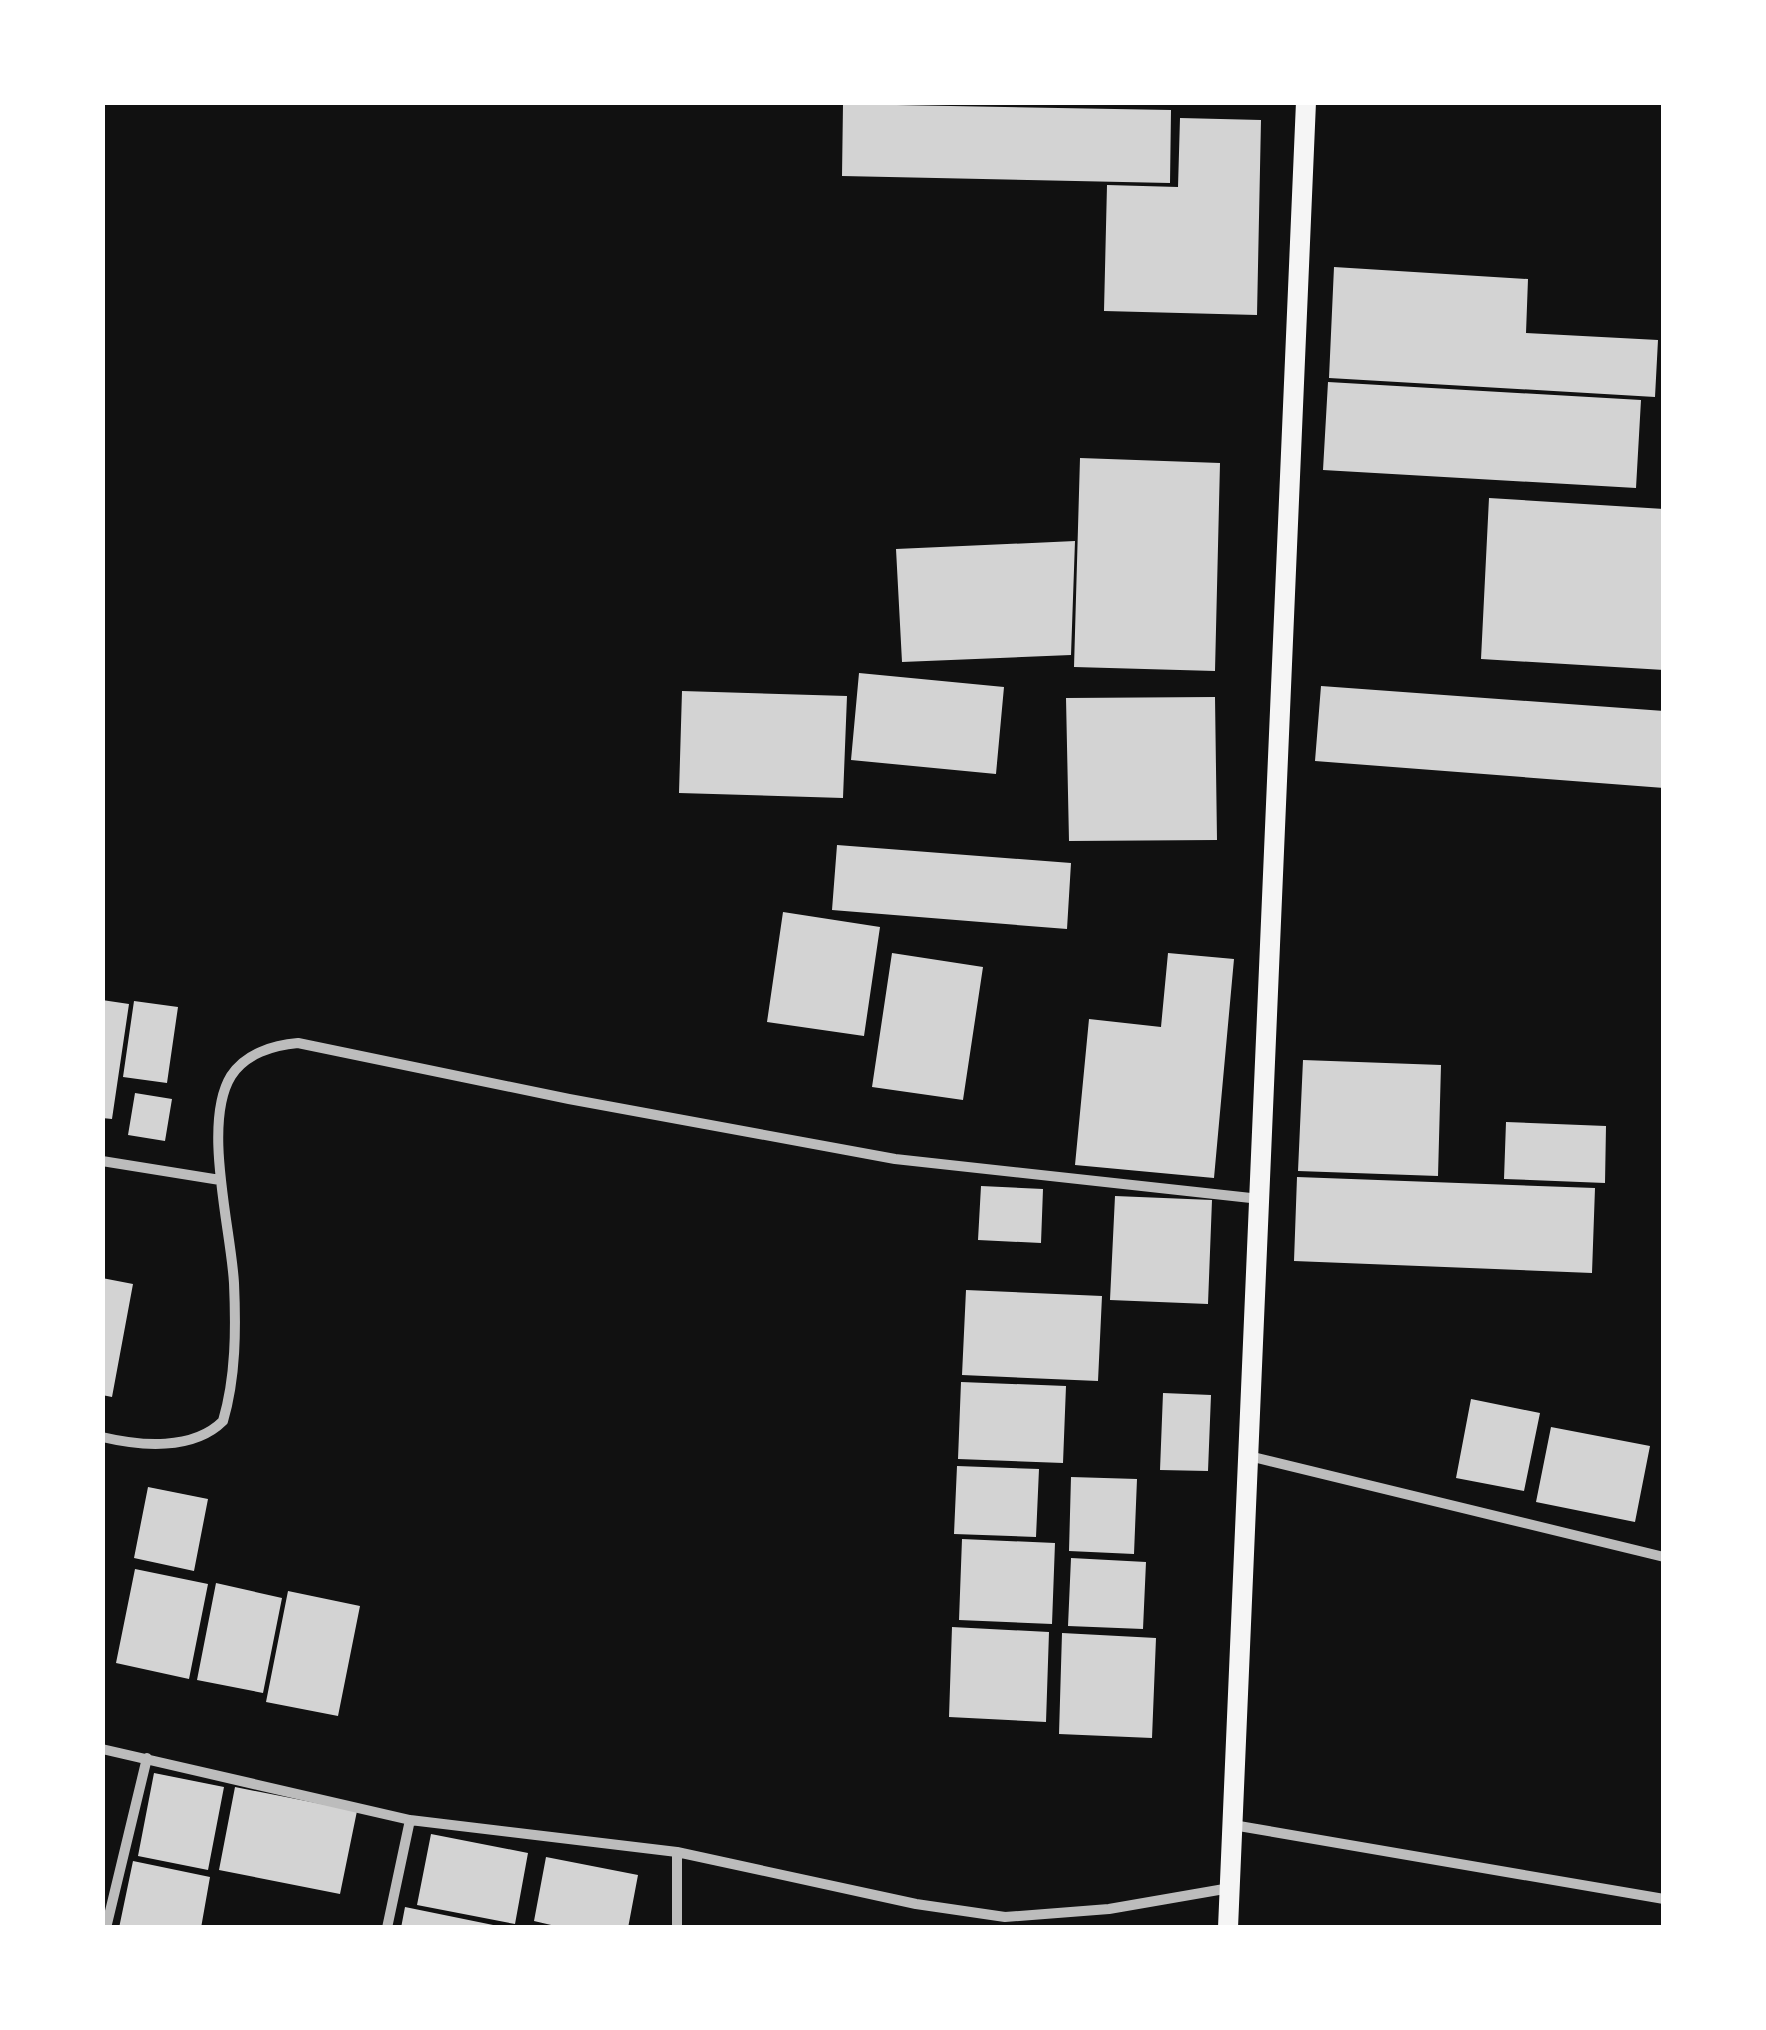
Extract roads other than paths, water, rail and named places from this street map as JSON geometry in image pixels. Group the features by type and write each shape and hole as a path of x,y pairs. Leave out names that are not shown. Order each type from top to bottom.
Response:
{"main road":[{"path":"1228,1928 1306,102"}],"street":[{"path":"102,1438 172,1442 204,1436 222,1421 233,1368 234,1281 220,1180 222,1099 232,1074 254,1055 298,1042 568,1099 895,1159 1260,1199"},
{"path":"102,1161 220,1180"},
{"path":"1249,1456 1664,1557"},
{"path":"102,1749 410,1820 677,1852 916,1904 1004,1917 1109,1909 1230,1888"},
{"path":"106,1928 147,1758"},
{"path":"388,1928 410,1820"},
{"path":"1232,1824 1664,1899"},
{"path":"677,1852 677,1928"}]}
